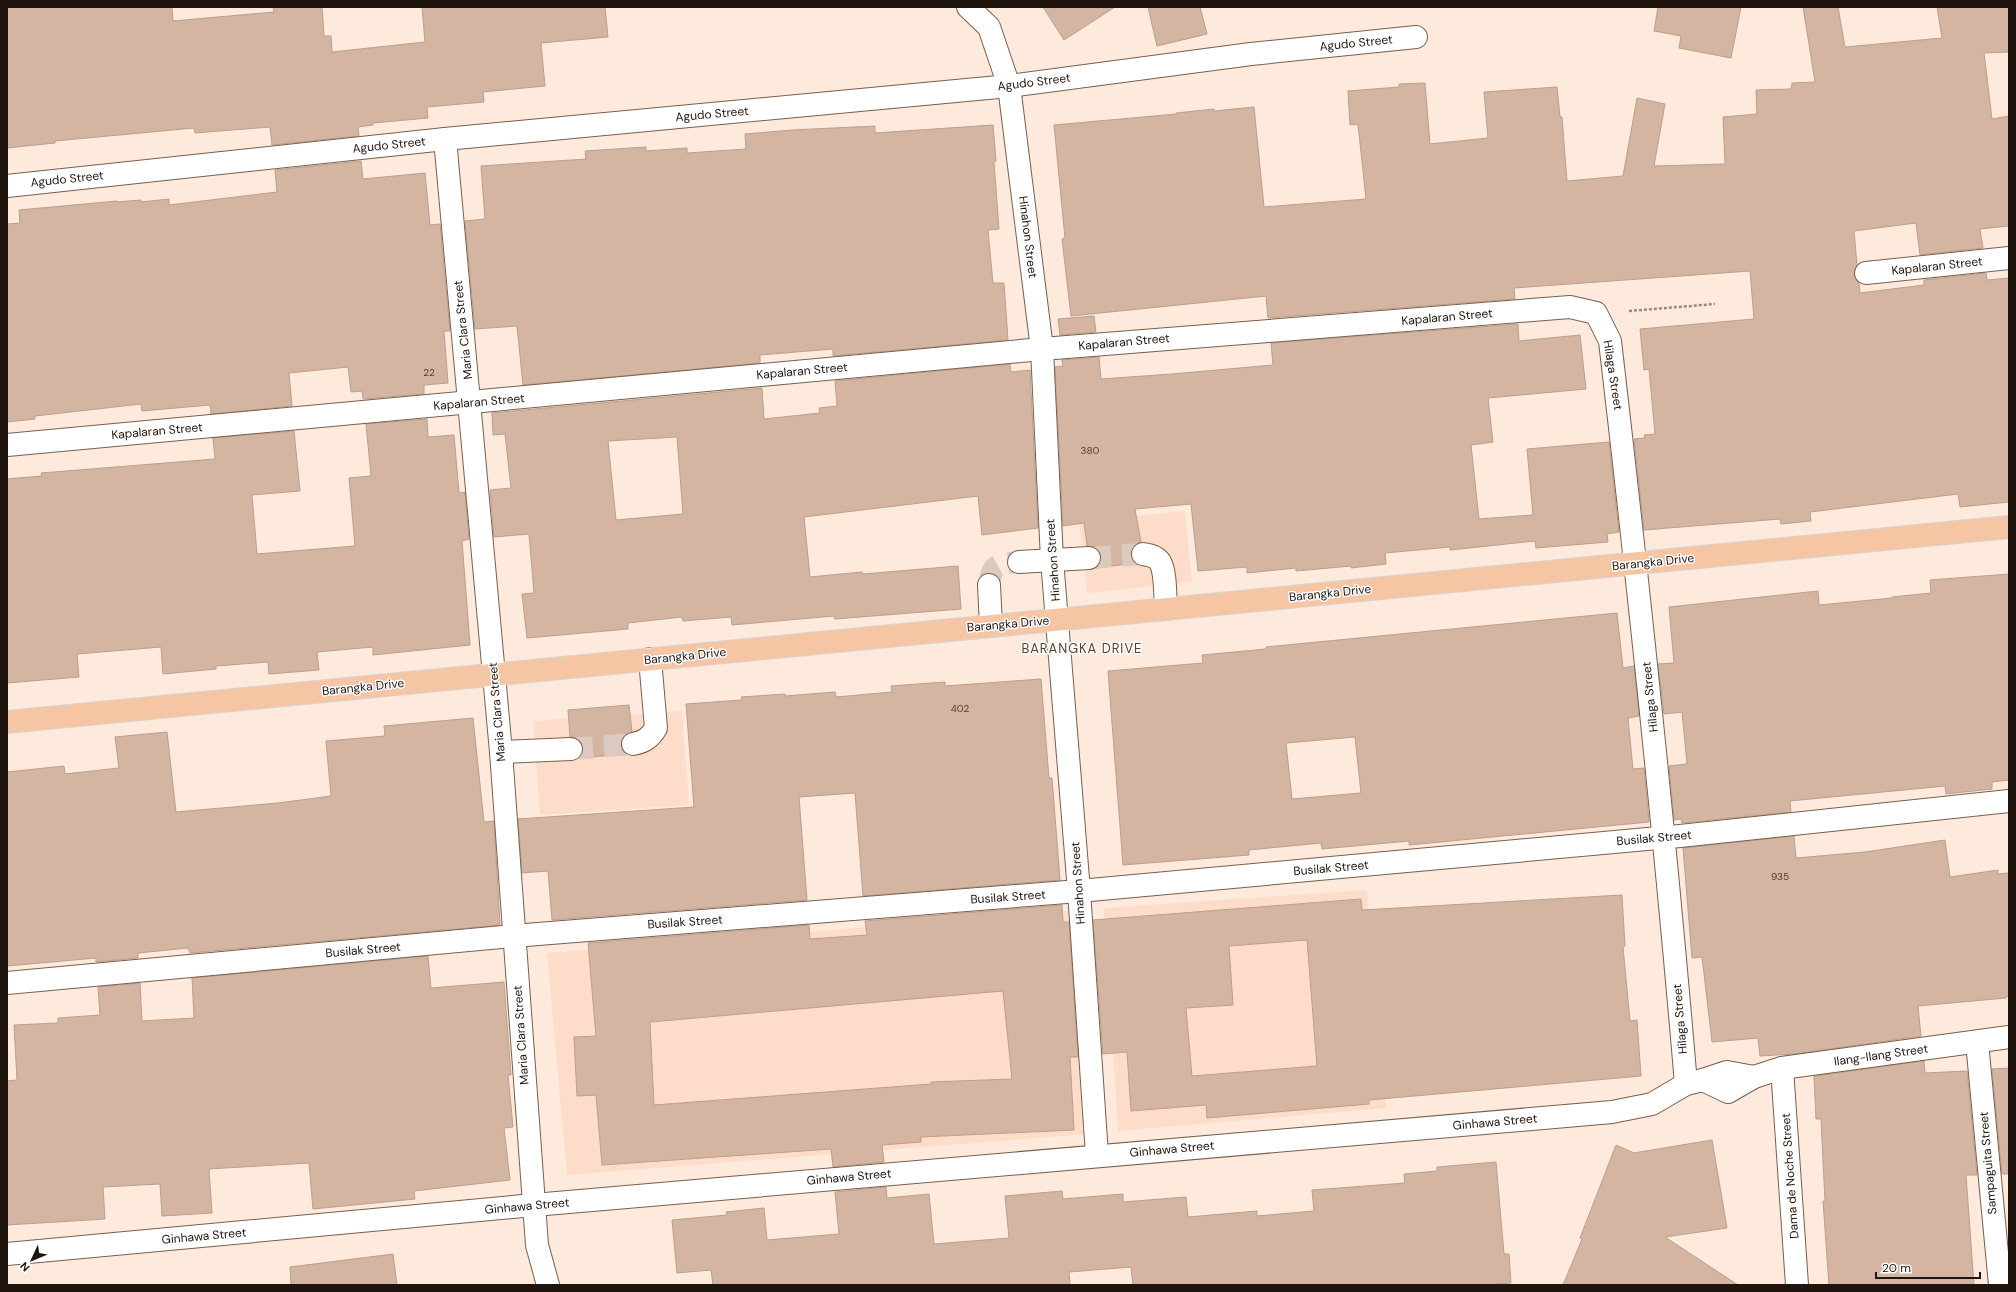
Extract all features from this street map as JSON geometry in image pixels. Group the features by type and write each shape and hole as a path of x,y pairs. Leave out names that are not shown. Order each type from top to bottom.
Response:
{"main road":[{"name":"Barangka Drive","path":"7,722 2009,527"}],"street":[{"name":"Hinahon Street","path":"968,7 989,27 1009,86 1042,349 1052,560 1079,891 1097,1155"},
{"name":"Agudo Street","path":"7,186 445,139 1009,86 1251,54 1416,37"},
{"name":"Maria Clara Street","path":"445,139 501,752 537,1245 548,1285"},
{"name":"Kapalaran Street","path":"1866,273 2009,258"},
{"name":"Kapalaran Street","path":"7,445 1042,349 1570,307 1596,313"},
{"name":"Hilaga Street","path":"1596,313 1610,341 1636,563 1664,837 1694,1082"},
{"path":"1143,554 1152,555 1159,561 1162,570 1166,609"},
{"path":"1019,562 1089,558"},
{"path":"989,585 991,626"},
{"path":"633,744 644,742 651,736 656,728 650,659"},
{"path":"501,752 571,749"},
{"name":"Busilak Street","path":"7,983 514,936 1079,891 1664,837 2009,801"},
{"name":"Ilang-Ilang Street","path":"1694,1082 1728,1092 1754,1077 1782,1068 2009,1037"},
{"name":"Sampaguita Street","path":"1976,1042 2000,1285"},
{"name":"Dama de Noche Street","path":"1782,1068 1797,1285"},
{"name":"Ginhawa Street","path":"7,1254 1097,1155 1612,1112 1652,1104 1694,1082"}],"path":[{"path":"1596,313 1715,304"}],"shaded area":[{"path":"1185,511 1192,582 1087,593 1079,522"},
{"path":"682,711 689,805 540,815 533,721"},
{"path":"1367,890 1386,1108 1118,1131 1104,908"},
{"path":"1069,911 1087,1134 567,1175 547,953"}],"building":[{"path":"7,7 172,7 173,21 274,12 273,7 322,7 324,36 331,36 332,52 425,42 422,7 605,7 608,37 541,43 545,86 483,92 484,102 427,107 428,118 373,123 373,125 358,127 359,136 272,145 270,127 195,133 194,128 55,141 55,143 7,148"},
{"path":"1043,7 1115,7 1064,40"},
{"path":"1148,7 1200,7 1207,34 1157,46"},
{"path":"1658,7 1741,7 1731,58 1679,48 1681,36 1654,31"},
{"path":"1803,7 1838,7 1845,47 1942,38 1937,7 2009,7 2009,52 1984,53 1992,119 2009,116 2009,226 1980,229 1983,248 1920,255 1916,223 1854,231 1857,265 1854,274 1859,283 1860,293 1924,285 1924,280 1986,273 1987,280 2009,278 2009,502 1960,507 1958,494 1810,512 1811,521 1781,524 1780,519 1644,530 1634,439 1645,438 1644,435 1655,434 1649,369 1644,370 1640,329 1754,319 1750,271 1514,288 1515,299 1268,318 1266,296 1071,316 1062,239 1065,238 1054,125 1214,109 1214,111 1254,107 1264,207 1366,199 1358,124 1350,125 1348,91 1399,87 1399,84 1425,83 1430,144 1488,138 1484,92 1557,87 1560,117 1562,117 1567,181 1623,176 1637,98 1665,104 1654,166 1725,164 1723,117 1757,114 1756,90 1791,89 1792,83 1815,82"},
{"path":"993,125 999,229 988,230 993,283 1004,283 1008,340 833,356 833,349 760,355 760,363 523,385 517,326 475,329 465,221 485,219 481,166 586,159 585,151 646,147 646,151 687,148 687,153 746,149 745,134 792,130 875,126 875,133"},
{"path":"361,161 363,179 425,173 430,225 440,224 450,331 444,331 448,383 424,385 424,394 363,399 362,391 351,392 348,367 289,373 292,406 211,414 210,405 142,411 141,404 35,416 35,419 7,422 7,224 20,223 19,210 117,201 141,200 141,202 169,199 169,205 277,192 275,170"},
{"path":"1094,316 1096,332 1060,335 1058,319"},
{"path":"1518,324 1519,341 1580,335 1586,389 1488,398 1493,442 1471,445 1479,519 1533,515 1527,449 1609,442 1619,532 1607,534 1608,542 1536,548 1535,541 1450,550 1450,547 1385,553 1386,564 1351,568 1351,566 1296,571 1296,568 1247,573 1247,567 1198,571 1191,504 1135,509 1141,542 1134,546 1131,552 1131,558 1135,563 1097,568 1101,557 1099,551 1095,547 1087,546 1084,523 1063,526 1055,367 1063,366 1062,360 1099,357 1101,379 1172,374 1273,365 1271,343"},
{"path":"1010,364 1011,372 1030,370 1038,528 982,535 978,496 804,517 810,577 958,566 961,609 835,619 834,616 732,625 731,617 683,621 682,617 628,623 628,629 527,638 522,594 534,593 529,534 494,537 490,490 511,488 505,434 493,435 492,413 762,388 764,419 820,413 819,408 837,406 835,381","holes":["677,437 683,514 616,520 608,441"]},
{"path":"427,419 428,437 454,435 459,493 465,492 469,539 462,541 470,645 373,655 373,647 317,652 319,670 269,674 268,662 216,666 216,669 163,674 161,647 77,654 79,677 7,683 7,479 42,476 41,473 215,459 213,438 294,431 300,491 252,495 257,554 355,546 349,478 371,476 366,424"},
{"path":"2009,574 2009,780 1992,782 1992,789 1946,794 1945,786 1790,801 1791,812 1682,823 1681,819 1674,820 1669,766 1687,764 1682,712 1664,714 1658,664 1674,663 1669,607 1818,591 1819,605 1892,598 1931,593 1930,580"},
{"path":"1617,613 1623,668 1634,666 1639,716 1628,718 1633,769 1644,768 1649,822 1409,845 1409,841 1322,849 1321,843 1249,850 1249,855 1123,865 1108,671 1203,663 1202,655 1266,649 1266,647","holes":["1355,737 1361,793 1292,799 1286,743"]},
{"path":"1041,679 1049,778 1052,778 1060,880 863,896 855,793 799,797 807,900 552,920 548,871 522,873 518,819 694,807 686,704 742,700 741,697 785,694 785,696 835,692 836,697 892,692 891,686 945,682 945,686"},
{"path":"629,705 632,732 625,735 621,741 621,747 626,754 579,758 583,748 581,742 577,738 570,737 568,710"},
{"path":"473,718 484,822 494,821 500,925 190,953 188,948 138,953 138,958 96,962 96,958 7,966 7,772 64,766 65,774 119,768 115,737 167,732 176,812 278,803 331,796 326,741 385,736 384,726"},
{"path":"1794,836 1796,858 1865,852 1945,840 1950,877 1998,870 1998,874 2009,873 2009,996 2006,998 1918,1006 1921,1036 1794,1054 1760,1056 1758,1038 1712,1042 1702,957 1692,958 1683,848"},
{"path":"1622,895 1625,946 1623,947 1630,1021 1637,1020 1641,1076 1369,1100 1369,1104 1207,1118 1206,1105 1131,1111 1127,1052 1103,1054 1093,920 1361,899 1362,910","holes":["1307,940 1317,1066 1192,1076 1186,1008 1233,1005 1229,946"]},
{"path":"1062,905 1063,922 1069,922 1078,1057 1070,1057 1074,1130 921,1137 921,1142 882,1145 884,1162 833,1167 831,1149 602,1165 596,1095 577,1096 574,1037 596,1036 588,943 809,925 810,939 867,935 865,921","holes":["1003,991 1012,1079 931,1082 931,1084 654,1105 650,1022"]},
{"path":"428,956 431,988 504,982 511,1075 508,1075 513,1127 504,1128 510,1180 414,1191 415,1199 313,1209 309,1163 209,1169 212,1213 162,1216 160,1184 103,1187 105,1219 7,1225 7,1081 17,1080 14,1025 58,1023 58,1018 100,1015 98,987 140,983 142,1021 194,1018 192,978"},
{"path":"1924,1061 1925,1073 1967,1071 1977,1175 1966,1175 1974,1285 1829,1285 1823,1201 1825,1201 1821,1119 1816,1119 1814,1076"},
{"path":"2009,1068 2009,1174 2002,1174 1992,1069"},
{"path":"1712,1140 1727,1228 1665,1237 1738,1285 1563,1285 1582,1239 1580,1238 1616,1145 1634,1153"},
{"path":"1496,1162 1504,1254 1509,1254 1511,1283 1483,1285 1133,1285 1131,1267 1069,1272 1070,1285 713,1285 711,1270 677,1273 672,1220 727,1215 726,1212 764,1208 767,1240 839,1234 835,1192 886,1187 887,1198 929,1194 934,1244 1009,1238 1005,1196 1062,1191 1063,1199 1123,1194 1123,1202 1186,1197 1188,1217 1257,1211 1257,1216 1314,1211 1312,1190 1405,1183 1404,1174 1437,1171 1437,1167"},
{"path":"393,1254 397,1285 291,1285 290,1267"}],"tunnel":[{"path":"1089,558 1143,554"},
{"path":"989,585 992,572 997,566 1006,563 1019,562"},
{"path":"571,749 633,744"}],"district":[{"name":"BARANGKA DRIVE","path":"1082,648"}]}
